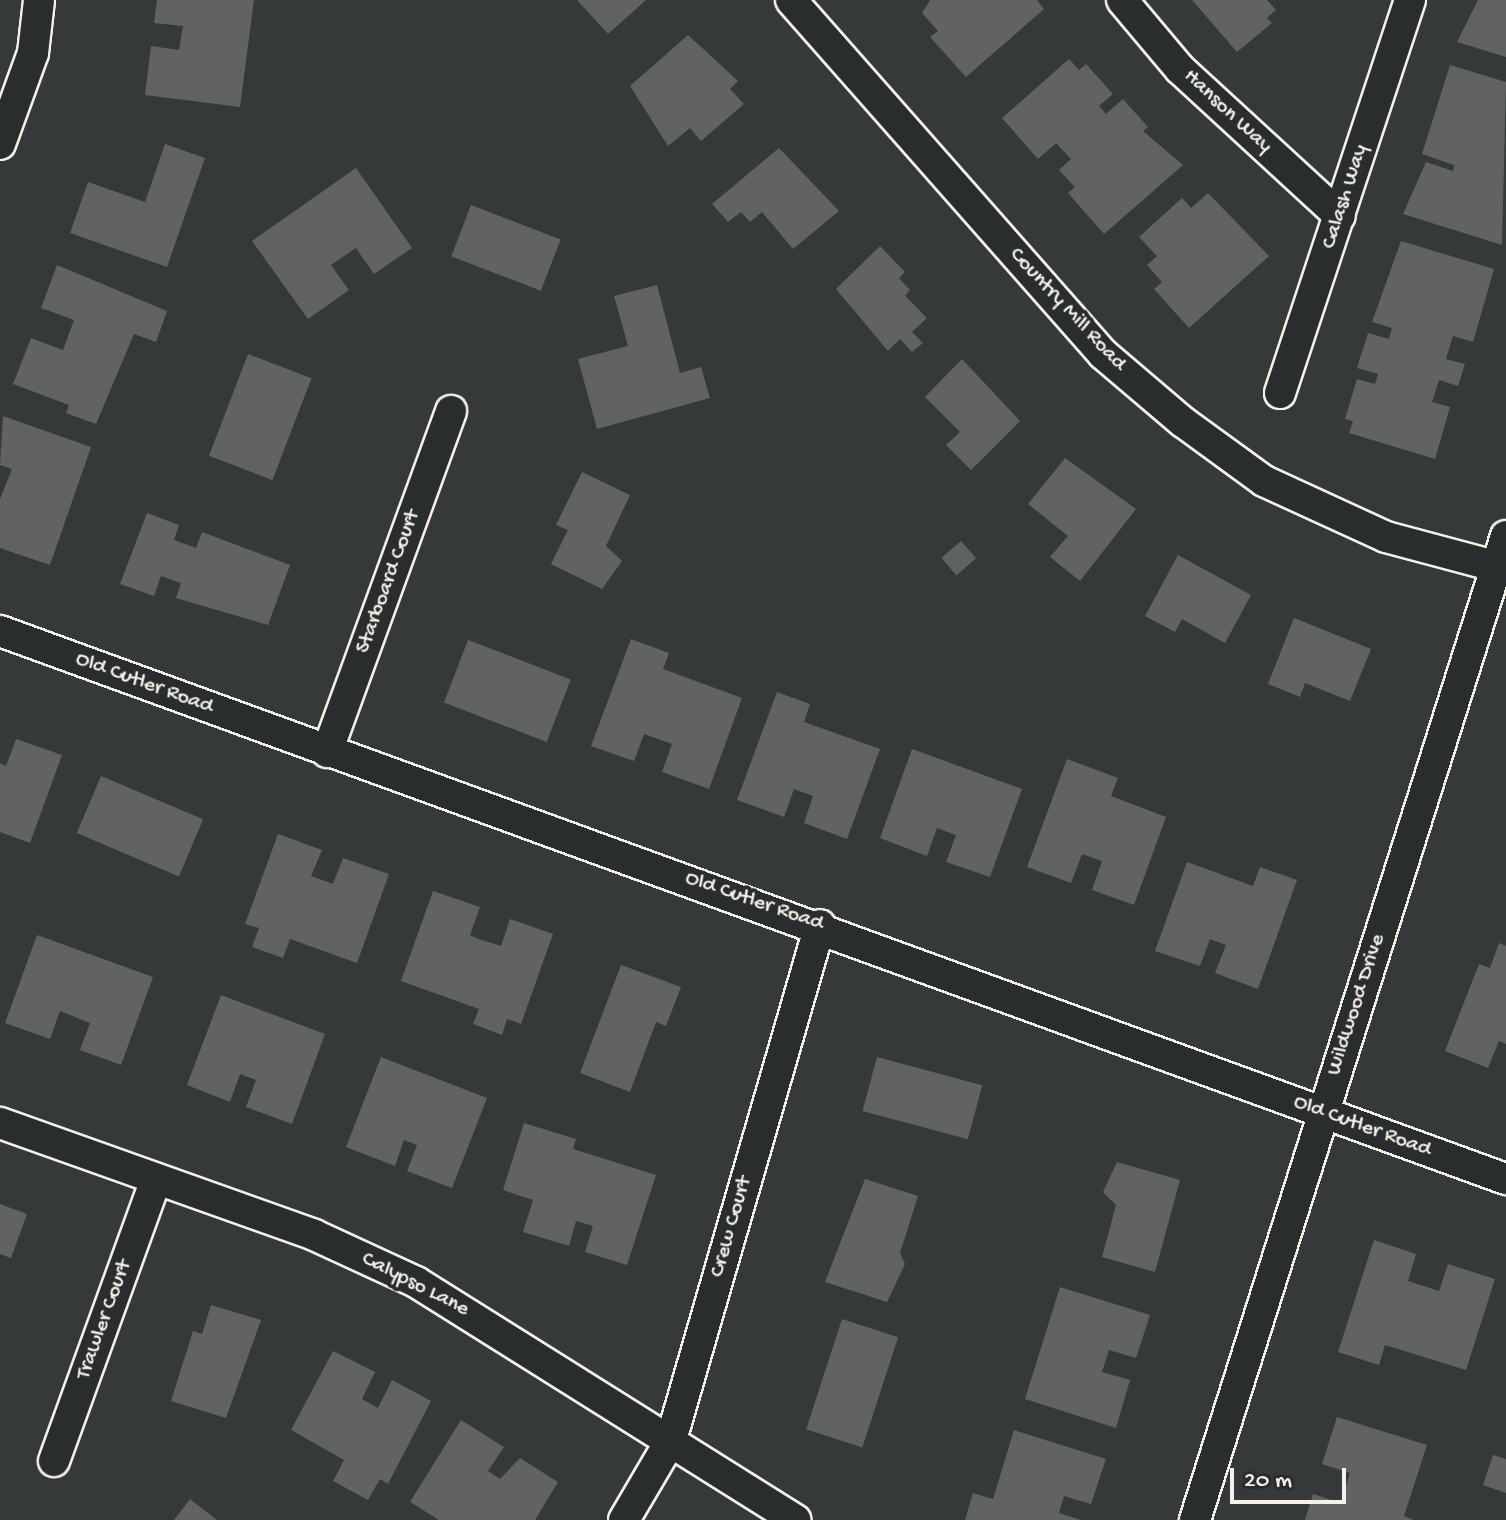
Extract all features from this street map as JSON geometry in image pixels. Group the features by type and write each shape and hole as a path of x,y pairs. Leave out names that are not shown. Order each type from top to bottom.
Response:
{"street":[{"path":"0,144 33,53 39,0"},
{"name":"Country Mill Road","path":"791,0 1103,354 1183,422 1264,481 1372,531 1501,568"},
{"name":"Hanson Way","path":"1122,0 1180,69 1340,216"},
{"name":"Calash Way","path":"1280,393 1410,0"},
{"name":"Starboard Court","path":"327,752 451,411"},
{"name":"Wildwood Drive","path":"1195,1520 1322,1113 1501,568 1506,536"},
{"name":"Old Cutler Road","path":"0,631 327,752 820,925 1506,1179"},
{"name":"Crew Court","path":"624,1520 671,1440 820,925"},
{"name":"Calypso Lane","path":"0,1123 314,1235 416,1282 795,1520"},
{"name":"Trawler Court","path":"54,1461 156,1179"}],"building":[{"path":"157,0 254,0 240,107 145,95 151,46 179,50 183,26 154,23"},
{"path":"577,0 646,0 608,34"},
{"path":"930,0 1037,0 1044,9 966,77 930,37 938,31 922,13"},
{"path":"1192,0 1267,0 1276,10 1267,18 1272,23 1237,52"},
{"path":"1478,0 1506,0 1506,57 1457,42"},
{"path":"688,35 738,81 730,89 744,104 701,141 690,128 668,146 630,86"},
{"path":"1069,59 1079,70 1086,64 1113,94 1099,106 1106,114 1123,99 1148,127 1143,131 1183,165 1104,234 1068,193 1075,187 1059,170 1071,159 1056,143 1038,159 1002,118"},
{"path":"1450,65 1506,82 1502,245 1403,214 1426,162 1453,171 1454,165 1422,154"},
{"path":"165,144 205,158 167,267 70,233 88,182 145,202"},
{"path":"779,148 839,211 793,249 762,212 750,222 741,212 728,222 712,204"},
{"path":"356,168 412,248 374,274 356,248 331,265 349,290 308,319 252,241"},
{"path":"1208,193 1269,256 1189,328 1154,289 1162,282 1147,265 1157,256 1139,237 1182,198 1191,208"},
{"path":"471,205 561,239 541,291 451,256"},
{"path":"1401,241 1494,269 1473,342 1453,336 1446,359 1465,364 1458,386 1439,380 1432,402 1450,407 1435,459 1349,433 1353,421 1345,419 1357,379 1375,384 1378,374 1357,368 1368,333 1389,339 1392,328 1372,322"},
{"path":"880,246 905,272 899,278 910,290 905,296 927,318 912,332 923,343 912,352 900,339 888,351 836,289"},
{"path":"57,265 167,311 156,342 134,334 96,424 66,413 69,405 13,384 31,338 63,350 74,320 41,308"},
{"path":"657,285 680,373 701,367 710,398 597,429 578,359 628,346 614,296"},
{"path":"248,354 311,378 272,480 209,456"},
{"path":"962,359 1020,421 971,470 946,445 960,432 925,397"},
{"path":"3,416 91,447 50,565 0,548 0,499 12,469 0,465"},
{"path":"1065,458 1136,509 1080,581 1050,557 1068,536 1028,504"},
{"path":"582,472 630,495 606,546 622,561 602,589 551,564 568,530 556,525"},
{"path":"147,513 179,525 174,540 196,548 202,532 290,565 268,625 176,598 181,583 161,576 154,596 120,584"},
{"path":"961,541 976,558 956,575 941,558"},
{"path":"1178,555 1251,595 1225,643 1182,619 1175,632 1145,616"},
{"path":"1294,618 1371,649 1350,701 1305,683 1300,697 1268,684"},
{"path":"631,639 669,653 663,669 742,698 709,789 662,772 672,744 644,734 634,761 591,746"},
{"path":"468,640 571,679 547,742 444,703"},
{"path":"777,692 810,704 804,722 880,749 847,839 804,823 813,796 794,789 784,817 737,800"},
{"path":"16,739 62,755 30,843 0,832 0,763 6,766"},
{"path":"912,749 1022,789 990,877 946,862 956,835 937,828 927,856 880,838"},
{"path":"1067,759 1118,778 1111,796 1166,817 1134,905 1092,890 1102,861 1082,854 1071,883 1027,867"},
{"path":"101,776 203,819 179,876 77,833"},
{"path":"278,834 322,850 311,876 333,884 343,858 389,874 357,963 290,939 283,958 252,947 259,928 245,924"},
{"path":"1187,862 1253,886 1260,867 1297,880 1258,989 1215,973 1226,945 1210,939 1200,966 1155,951"},
{"path":"433,891 480,907 470,935 476,938 501,946 510,919 553,934 521,1024 507,1019 502,1035 473,1024 479,1009 401,981"},
{"path":"37,935 153,977 121,1065 80,1050 90,1023 60,1011 50,1039 5,1023"},
{"path":"1499,943 1506,946 1506,1044 1499,1041 1488,1068 1445,1051 1479,964 1490,968"},
{"path":"621,965 681,987 666,1026 656,1022 630,1092 580,1073"},
{"path":"221,995 325,1034 292,1124 246,1107 256,1080 240,1074 230,1102 187,1085"},
{"path":"381,1057 487,1098 452,1188 407,1171 417,1145 404,1140 395,1166 346,1147"},
{"path":"877,1057 982,1085 968,1139 863,1111"},
{"path":"524,1123 576,1139 573,1149 656,1175 627,1265 585,1252 593,1226 576,1221 569,1246 523,1232 533,1200 503,1190"},
{"path":"1117,1162 1180,1180 1155,1272 1102,1257 1116,1205 1103,1192"},
{"path":"865,1179 918,1196 900,1253 905,1264 887,1302 825,1282"},
{"path":"0,1204 27,1214 11,1258 0,1254"},
{"path":"1374,1240 1416,1254 1408,1281 1439,1291 1448,1264 1495,1279 1466,1370 1385,1345 1379,1365 1338,1352"},
{"path":"1060,1287 1150,1315 1136,1358 1109,1350 1102,1372 1130,1380 1116,1428 1025,1399"},
{"path":"211,1305 261,1320 226,1418 171,1401 193,1331 202,1334"},
{"path":"842,1319 898,1337 862,1448 806,1429"},
{"path":"333,1351 375,1372 362,1399 378,1408 392,1380 431,1401 388,1484 380,1479 368,1500 333,1481 344,1460 291,1430"},
{"path":"1337,1417 1427,1445 1404,1516 1414,1520 1305,1520 1313,1494 1341,1503 1350,1473 1322,1464"},
{"path":"461,1420 504,1447 488,1471 500,1479 520,1458 558,1482 535,1520 439,1520 410,1502"},
{"path":"1014,1430 1106,1459 1091,1504 1064,1496 1059,1513 1081,1520 965,1520 973,1493 993,1499"},
{"path":"1493,1455 1506,1459 1506,1493 1483,1485"},
{"path":"190,1499 217,1520 174,1520"}]}
